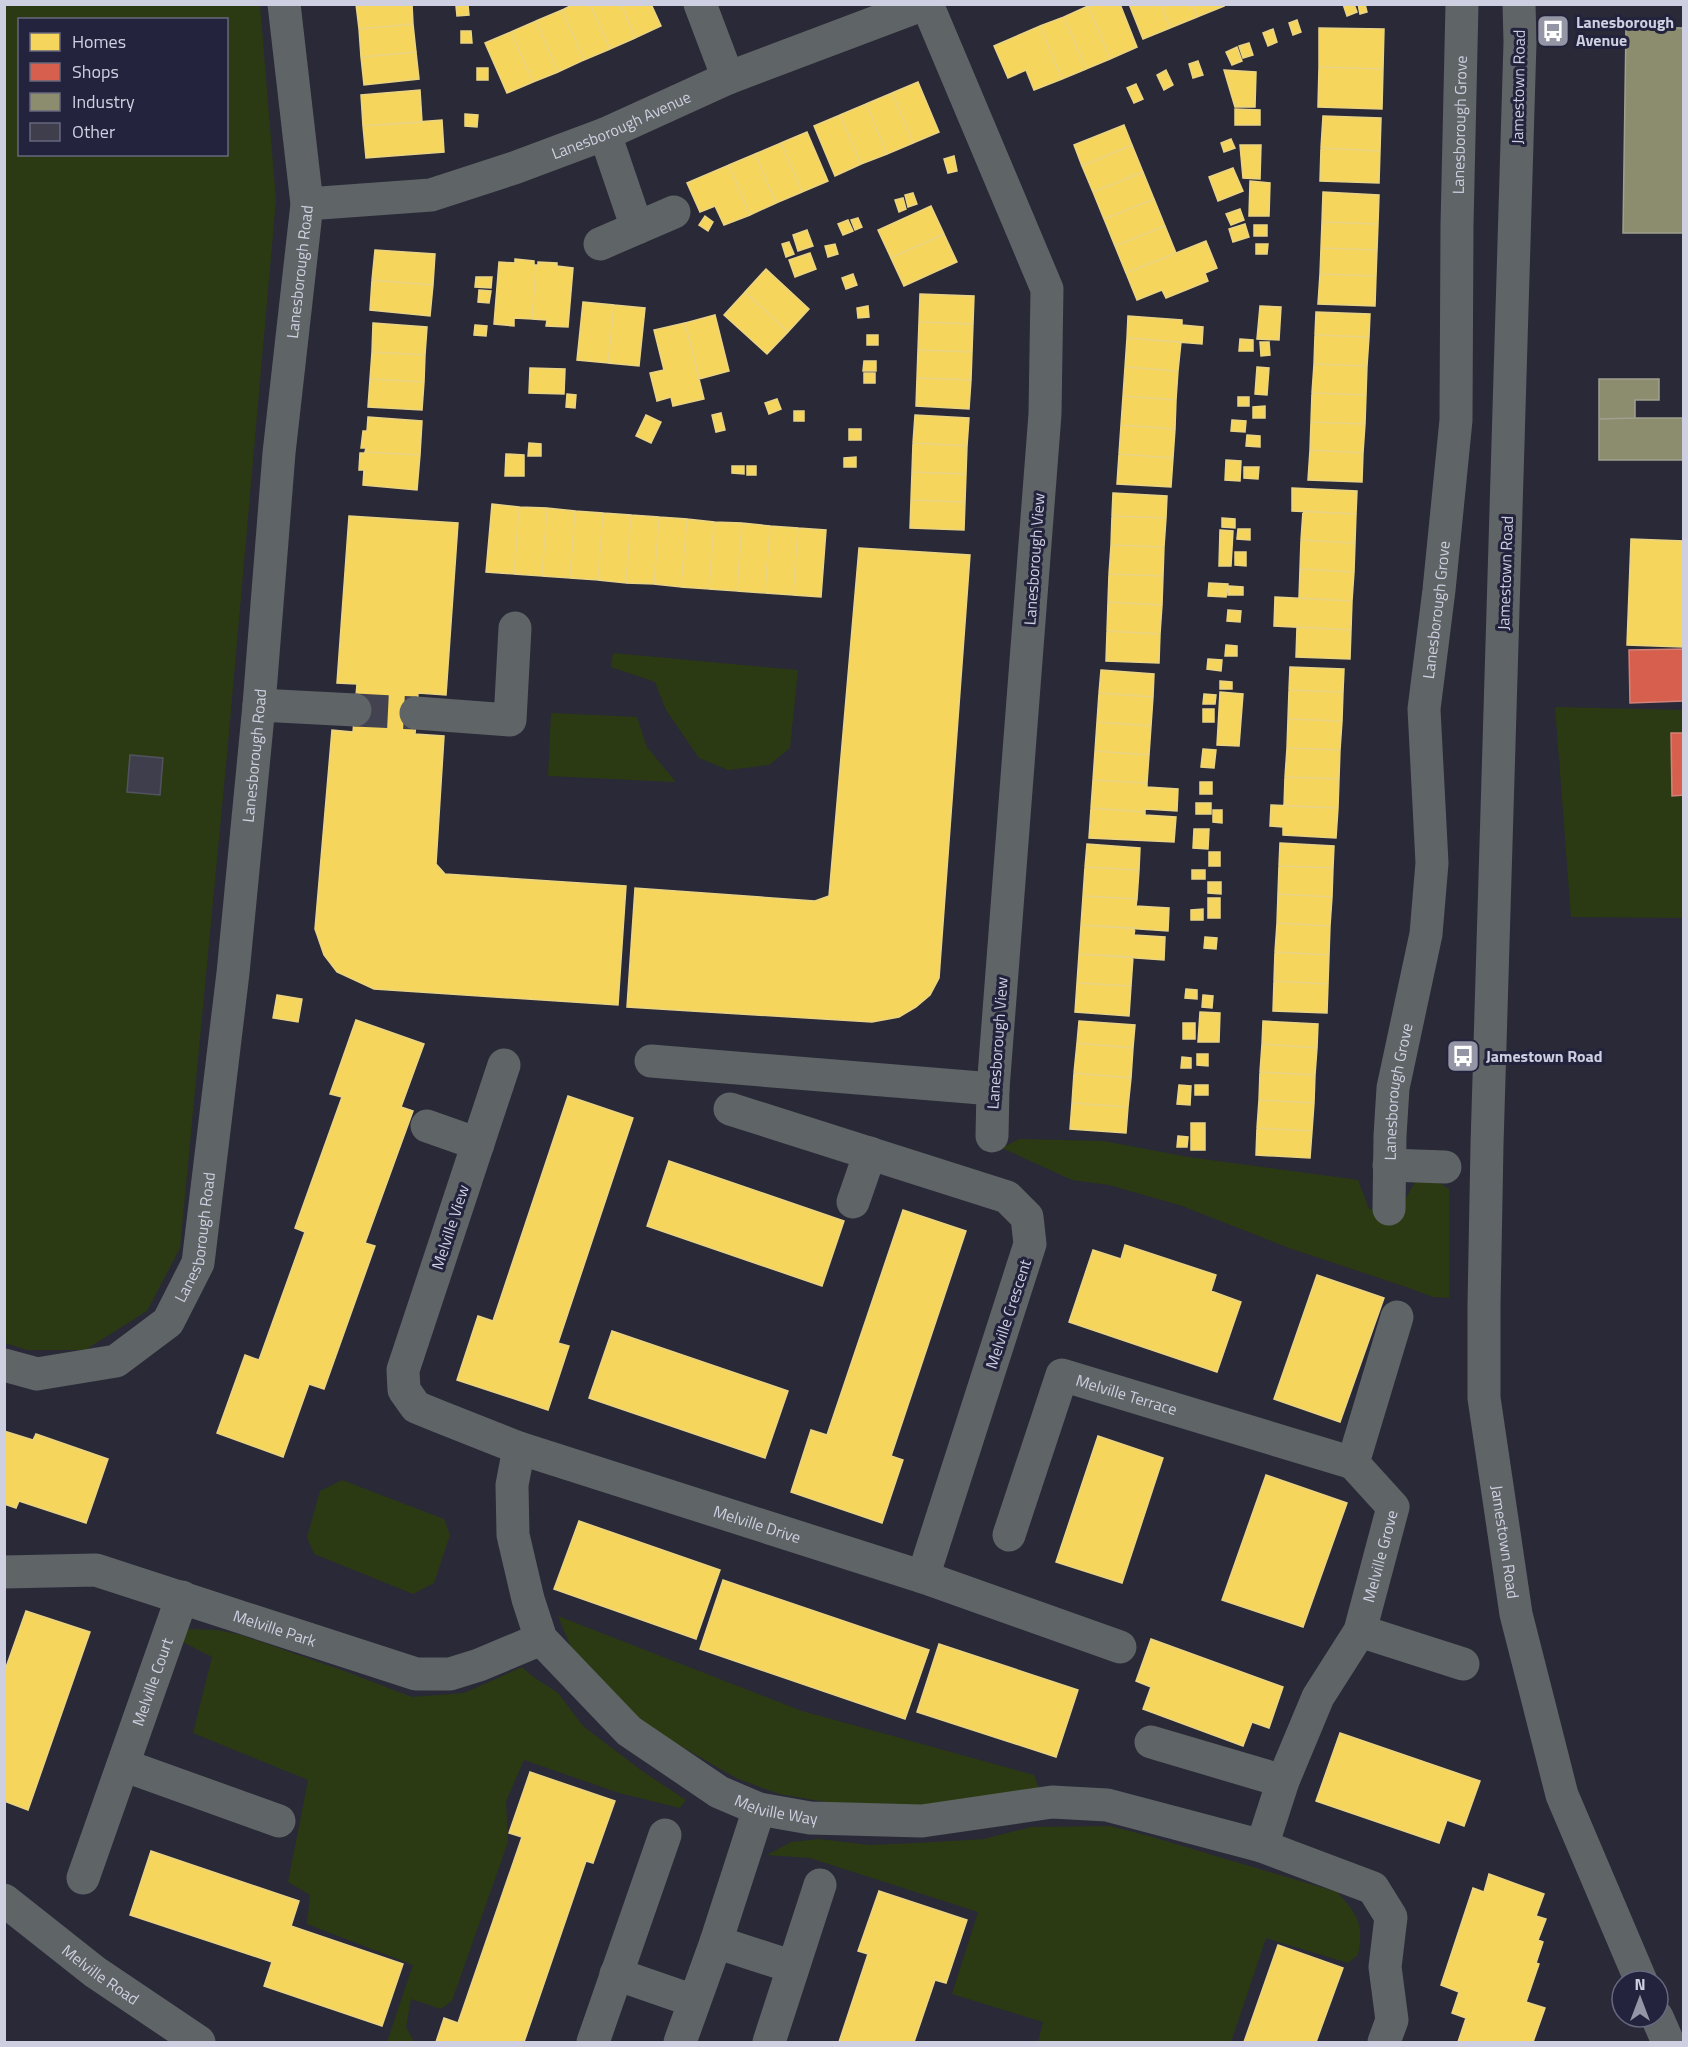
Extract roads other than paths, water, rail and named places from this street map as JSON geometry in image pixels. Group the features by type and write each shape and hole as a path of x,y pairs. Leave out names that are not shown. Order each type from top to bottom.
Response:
{"street":[{"name":"Lanesborough Road","path":"4,1365 37,1374 116,1361 168,1322 198,1263 233,973 260,705 279,453 307,204 284,4"},
{"path":"700,4 728,78"},
{"name":"Lanesborough Avenue","path":"307,204 431,195 514,168 605,134 728,78 926,4"},
{"name":"Lanesborough View","path":"926,4 1047,289 1046,414 993,1089 992,1136"},
{"name":"Lanesborough Grove","path":"1389,1209 1393,1088 1426,934 1432,862 1424,709 1439,590 1456,420 1457,225 1462,4"},
{"name":"Jamestown Road","path":"1519,4 1520,65 1487,1145 1484,1398 1516,1614 1562,1795 1636,1969"},
{"path":"605,134 637,228"},
{"path":"600,244 674,212"},
{"path":"416,714 510,720 515,628"},
{"path":"260,705 355,710"},
{"path":"651,1061 993,1089"},
{"name":"Melville View","path":"404,1390 403,1370 504,1065"},
{"name":"Melville Crescent","path":"730,1109 1006,1197 1027,1217 1030,1244 923,1577"},
{"path":"427,1126 478,1144"},
{"path":"853,1202 870,1153"},
{"path":"1389,1165 1444,1167"},
{"path":"1353,1463 1397,1317"},
{"name":"Melville Terrace","path":"1009,1535 1062,1375 1353,1463"},
{"name":"Melville Drive","path":"404,1390 416,1407 519,1448 923,1577 1120,1647"},
{"name":"Melville Way","path":"519,1448 512,1485 513,1535 528,1599 541,1639 629,1731 719,1792 759,1809 810,1818 922,1821 1052,1802 1107,1805 1262,1846"},
{"name":"Melville Grove","path":"1262,1846 1283,1781 1318,1697 1360,1630 1393,1507 1353,1463"},
{"name":"Melville Park","path":"4,1572 96,1570 416,1674 450,1674 479,1665 541,1639"},
{"name":"Melville Court","path":"83,1878 182,1597"},
{"path":"1360,1630 1463,1664"},
{"path":"1151,1742 1283,1781"},
{"path":"123,1765 279,1821"},
{"path":"680,2043 716,1942 759,1809"},
{"path":"593,2043 665,1835"},
{"path":"1262,1846 1373,1887 1391,1917 1385,1967 1392,2020 1384,2043"},
{"path":"769,2043 820,1885"},
{"name":"Melville Road","path":"4,1900 95,1972 200,2043"},
{"path":"716,1942 794,1966"},
{"path":"616,1974 694,2001"},
{"path":"1662,2029 1668,2043"}],"tunnel":[{"path":"355,710 416,713"}],"place":[{"name":"Lanesborough Avenue","path":"1553,31"},
{"name":"Jamestown Road","path":"1463,1056"}]}
